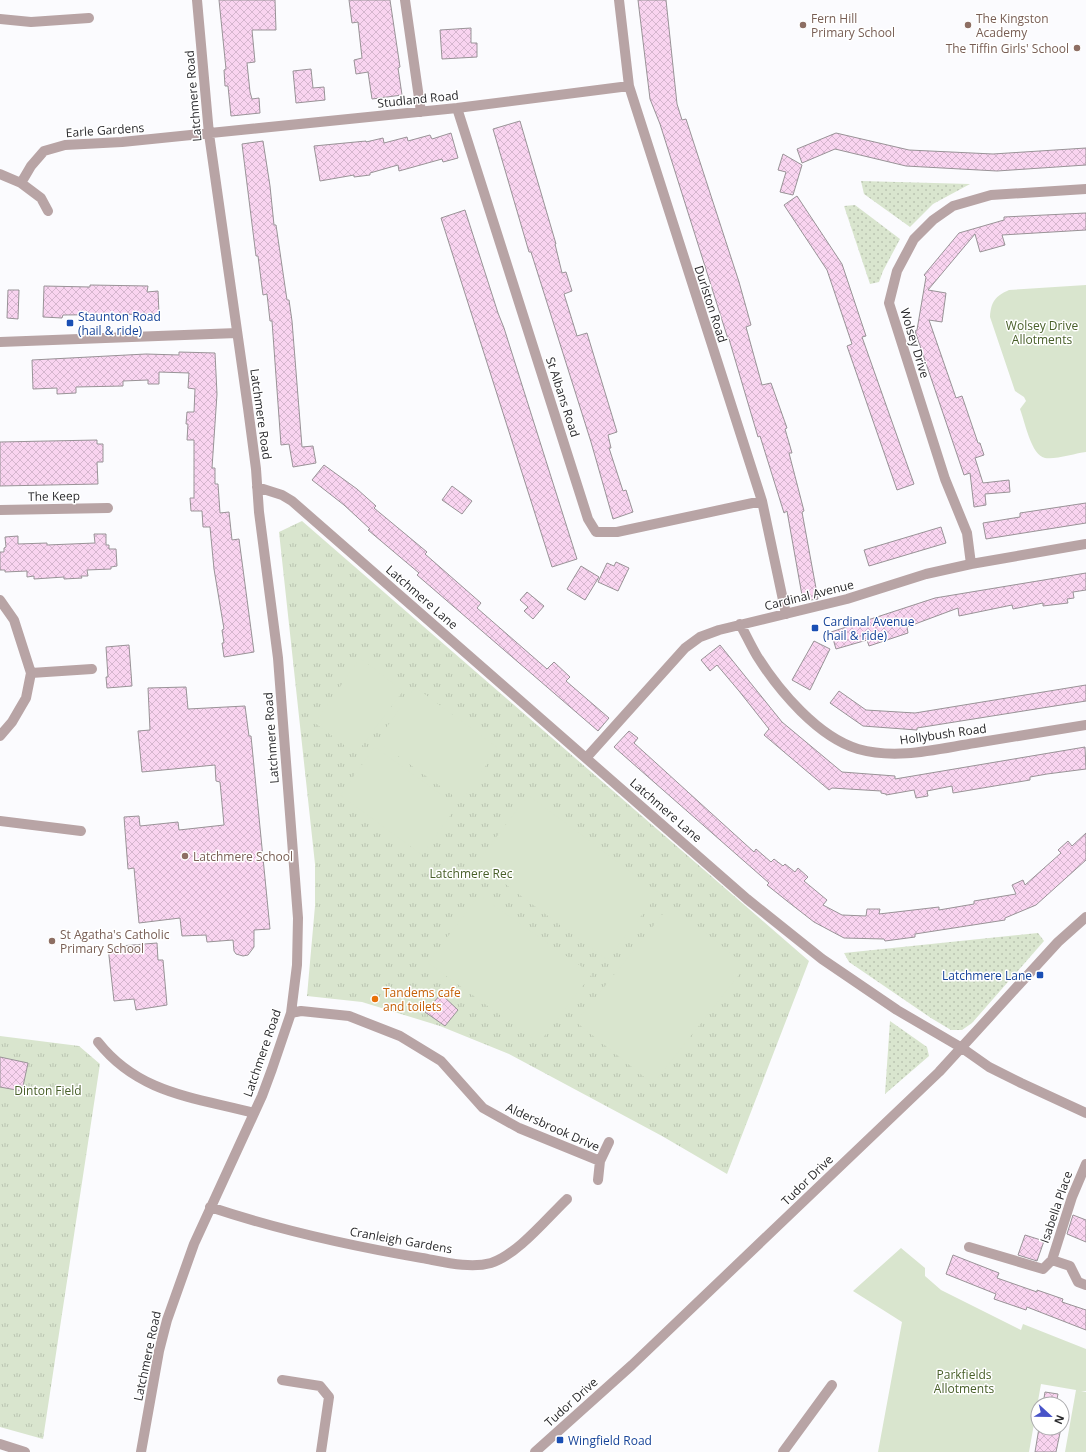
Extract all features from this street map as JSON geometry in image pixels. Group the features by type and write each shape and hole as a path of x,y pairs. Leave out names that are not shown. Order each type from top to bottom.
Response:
{"street":[{"name":"Latchmere Road","path":"141,1452 159,1351 167,1320 179,1283 210,1207 254,1113 272,1069 291,1013 298,964 298,918 278,658 248,408 209,134 197,0"},
{"path":"405,0 421,112"},
{"name":"Durlston Road","path":"619,0 629,86 762,501 786,614"},
{"path":"0,19 31,22 89,18"},
{"name":"Studland Road","path":"209,134 457,108 629,86"},
{"name":"St Albans Road","path":"457,108 588,519 596,532 617,532 762,501"},
{"name":"Earle Gardens","path":"21,183 31,166 44,151 65,145 122,142 209,134"},
{"path":"0,174 21,183 41,198 48,212"},
{"name":"Wolsey Drive","path":"971,564 967,533 945,479 889,303 897,271 914,239 933,220 953,206 991,195 1086,189"},
{"path":"0,342 237,333"},
{"name":"Latchmere Lane","path":"257,487 282,495 292,501 587,757 747,899 822,959 897,1010 962,1048 989,1067 1021,1084 1086,1113"},
{"name":"The Keep","path":"0,510 108,508"},
{"name":"Cardinal Avenue","path":"587,757 685,648 700,636 740,624 847,600 926,574 971,564 1086,544"},
{"path":"0,600 14,620 30,673 26,698 12,722 0,736"},
{"name":"Hollybush Road","path":"740,624 756,656 780,688 805,715 837,740 857,748 874,752 916,753 1086,725"},
{"path":"30,673 92,669"},
{"path":"0,821 81,831"},
{"name":"Tudor Drive","path":"535,1452 632,1365 962,1048 1058,942 1086,917"},
{"name":"Aldersbrook Drive","path":"291,1013 301,1011 349,1016 400,1036 441,1061 483,1108 519,1128 600,1161"},
{"path":"98,1042 110,1057 134,1076 167,1091 254,1113"},
{"name":"Aldersbrook Drive","path":"598,1180 600,1161 608,1142"},
{"name":"Isabella Place","path":"969,1247 1043,1269 1052,1260 1072,1198 1086,1164"},
{"name":"Cranleigh Gardens","path":"210,1207 242,1218 371,1250 474,1265 491,1263 511,1254 567,1199"},
{"name":"Isabella Place","path":"1052,1260 1070,1266 1078,1282 1086,1285"},
{"path":"282,1380 320,1386 329,1397 321,1452"},
{"path":"783,1452 832,1385"},
{"path":"0,1444 25,1452"}],"green space":[{"path":"861,181 970,184 933,204 910,227 864,194"},
{"path":"855,205 900,239 883,271 879,282 870,284 844,206"},
{"name":"Wolsey Drive Allotments","path":"1086,285 1086,452 1045,458 1040,456 1036,451 1029,437 1020,409 1026,401 1024,397 1015,391 990,317 991,307 997,297 1009,290"},
{"name":"Latchmere Rec","path":"302,521 809,961 727,1174 662,1136 509,1054 440,1026 362,1002 307,996 315,906 315,864 279,532"},
{"path":"360,658 403,691 356,754 315,723"},
{"path":"415,687 498,748 461,801 377,741"},
{"path":"375,747 457,806 422,855 340,795"},
{"path":"528,795 659,893 607,960 477,863"},
{"path":"479,895 592,974 539,1043 428,963"},
{"path":"671,904 746,966 653,1084 576,1022"},
{"path":"1038,933 1044,941 972,1023 962,1030 951,1030 931,1018 849,962 844,953"},
{"path":"890,1021 927,1047 929,1056 885,1094"},
{"name":"Dinton Field","path":"0,1036 79,1046 100,1064 43,1439 0,1427"},
{"name":"Parkfields Allotments","path":"901,1248 925,1268 925,1276 941,1290 1021,1330 1023,1324 1086,1349 1086,1391 1081,1391 1086,1392 1086,1452 1065,1452 1068,1436 1070,1436 1070,1424 1076,1390 1041,1384 1039,1396 1030,1396 1030,1436 1032,1436 1029,1452 878,1452 902,1322 853,1291"}],"building":[{"path":"219,0 275,0 276,30 252,30 255,62 247,63 250,92 252,99 259,98 260,113 231,116 228,86 225,86 224,70 226,69"},
{"path":"349,0 390,0 400,67 398,68 402,95 372,99 368,72 356,74 354,60 362,58 358,22 352,23"},
{"path":"638,0 666,0 677,104 682,120 686,119 739,282 751,325 746,327 762,385 771,383 787,428 785,429 792,453 789,453 804,511 802,512 818,599 803,601 787,511 784,513 760,436 758,437 729,339 660,124 650,99"},
{"path":"471,28 471,43 477,43 477,57 442,59 440,30"},
{"path":"311,69 313,88 324,87 325,100 296,103 293,71"},
{"path":"520,121 556,244 562,273 566,272 572,291 564,294 577,336 587,333 617,432 608,435 611,448 609,448 623,491 626,490 633,512 613,519 591,442 531,252 529,252 493,129"},
{"path":"451,133 458,158 443,162 442,159 399,171 398,165 370,173 370,175 354,177 354,175 320,181 314,146 366,142 383,138 384,143 407,137 408,141 430,135 432,139"},
{"path":"836,133 909,150 993,154 1086,148 1086,165 997,171 906,166 835,149 802,163 797,149"},
{"path":"263,141 274,225 276,225 287,300 289,300 292,321 302,447 313,446 316,463 293,467 289,444 281,445 272,321 270,321 267,294 263,295 258,256 256,256 242,144"},
{"path":"783,154 802,165 793,195 780,192 786,172 778,170"},
{"path":"797,196 842,264 866,336 862,337 914,484 897,490 847,346 852,344 827,270 784,205"},
{"path":"465,210 577,559 552,567 441,218"},
{"path":"1086,213 1086,230 1002,235 1005,245 980,252 975,234 928,290 946,293 942,322 929,320 956,398 962,396 978,443 980,443 984,455 975,458 983,483 1009,480 1010,492 985,494 986,505 974,507 970,473 964,475 915,331 917,330 926,277 924,275 959,233 1004,220 1004,217"},
{"path":"90,285 148,286 147,292 158,291 159,314 63,315 62,318 43,317 44,286 90,287"},
{"path":"8,290 19,290 18,319 7,318"},
{"path":"179,352 215,353 217,394 212,468 215,468 215,484 218,484 220,513 229,512 232,540 239,539 254,652 224,657 222,630 224,629 214,569 210,527 203,527 202,511 191,511 190,498 194,498 194,440 187,440 188,424 186,424 187,412 194,412 195,389 188,388 189,373 159,372 159,384 148,384 148,380 123,381 123,386 76,387 76,393 57,394 57,388 33,389 32,360 146,354 179,355"},
{"path":"97,440 97,444 103,444 103,462 97,462 98,484 0,486 0,442"},
{"path":"324,465 357,489 376,506 374,508 427,552 425,554 481,603 477,608 547,669 554,662 570,677 566,681 609,718 598,731 417,575 419,573 368,530 370,529 344,505 312,480"},
{"path":"452,486 472,501 462,514 442,500"},
{"path":"1086,503 1086,523 986,539 983,523 1020,517 1020,513"},
{"path":"941,527 946,543 869,566 864,550"},
{"path":"94,534 106,534 106,545 109,545 109,549 116,549 117,566 111,567 111,569 87,570 88,576 81,576 82,578 64,579 64,577 34,579 34,576 27,577 27,571 5,572 5,570 0,570 0,552 4,552 4,548 6,547 5,537 18,536 18,544 47,543 47,545 95,543"},
{"path":"616,562 629,568 618,591 598,582 607,563 614,566"},
{"path":"581,566 599,577 585,600 567,589"},
{"path":"1086,573 1086,590 1073,592 1074,598 1067,599 1068,603 1043,606 1043,603 1013,609 1012,605 959,616 958,608 907,627 908,633 869,646 867,640 836,649 831,632 935,598"},
{"path":"527,592 544,606 533,619 524,611 528,607 520,600"},
{"path":"814,641 830,649 810,690 792,680"},
{"path":"129,645 132,686 107,688 106,677 108,677 106,647"},
{"path":"720,645 782,722 842,772 895,776 895,779 1085,747 1086,769 1030,777 1030,780 953,793 952,786 927,791 928,796 916,798 914,790 886,795 881,793 881,791 832,788 829,790 764,735 769,729 717,665 710,671 701,660"},
{"path":"1086,685 1086,701 917,728 917,730 863,726 830,703 839,691 866,710 915,713"},
{"path":"186,687 188,709 245,706 249,736 251,736 270,929 254,930 254,947 248,955 243,956 236,954 234,951 233,940 207,942 206,935 182,936 180,918 139,923 134,868 128,869 124,817 139,816 140,826 178,822 179,830 224,825 220,782 216,781 215,765 142,772 138,731 150,730 148,688"},
{"path":"629,731 638,738 634,743 754,852 756,849 771,862 774,859 783,866 785,864 795,872 798,868 808,877 804,881 827,900 823,905 842,915 866,916 867,909 880,909 879,914 939,907 939,910 974,904 974,901 1016,894 1012,885 1023,880 1025,885 1061,853 1058,850 1068,841 1072,846 1086,833 1086,860 1036,905 1005,918 1005,920 915,934 915,937 885,941 884,939 844,938 814,922 767,885 769,883 614,747"},
{"path":"157,943 158,960 163,960 167,1005 136,1010 134,999 114,1001 108,947"},
{"path":"441,994 458,1010 445,1026 425,1012"},
{"path":"0,1057 28,1063 22,1091 0,1087"},
{"path":"1073,1215 1086,1220 1086,1242 1067,1234"},
{"path":"1025,1235 1044,1241 1037,1261 1018,1255"},
{"path":"953,1255 999,1273 997,1278 1037,1292 1037,1290 1063,1299 1062,1302 1086,1310 1086,1330 1027,1307 1026,1310 994,1299 996,1294 946,1274"},
{"path":"1045,1392 1058,1394 1058,1396 1044,1396"},
{"path":"1038,1436 1059,1436 1056,1452 1035,1452"}],"place":[{"name":"Fern Hill Primary School","path":"803,25"},
{"name":"The Kingston Academy","path":"968,25"},
{"name":"The Tiffin Girls' School","path":"1077,48"},
{"name":"Staunton Road (hail & ride)","path":"70,323"},
{"name":"Cardinal Avenue (hail & ride)","path":"815,628"},
{"name":"Latchmere School","path":"185,856"},
{"name":"St Agatha's Catholic Primary School","path":"52,941"},
{"name":"Latchmere Lane","path":"1040,975"},
{"name":"Tandems cafe and toilets","path":"375,999"},
{"name":"Wingfield Road","path":"560,1440"}]}
